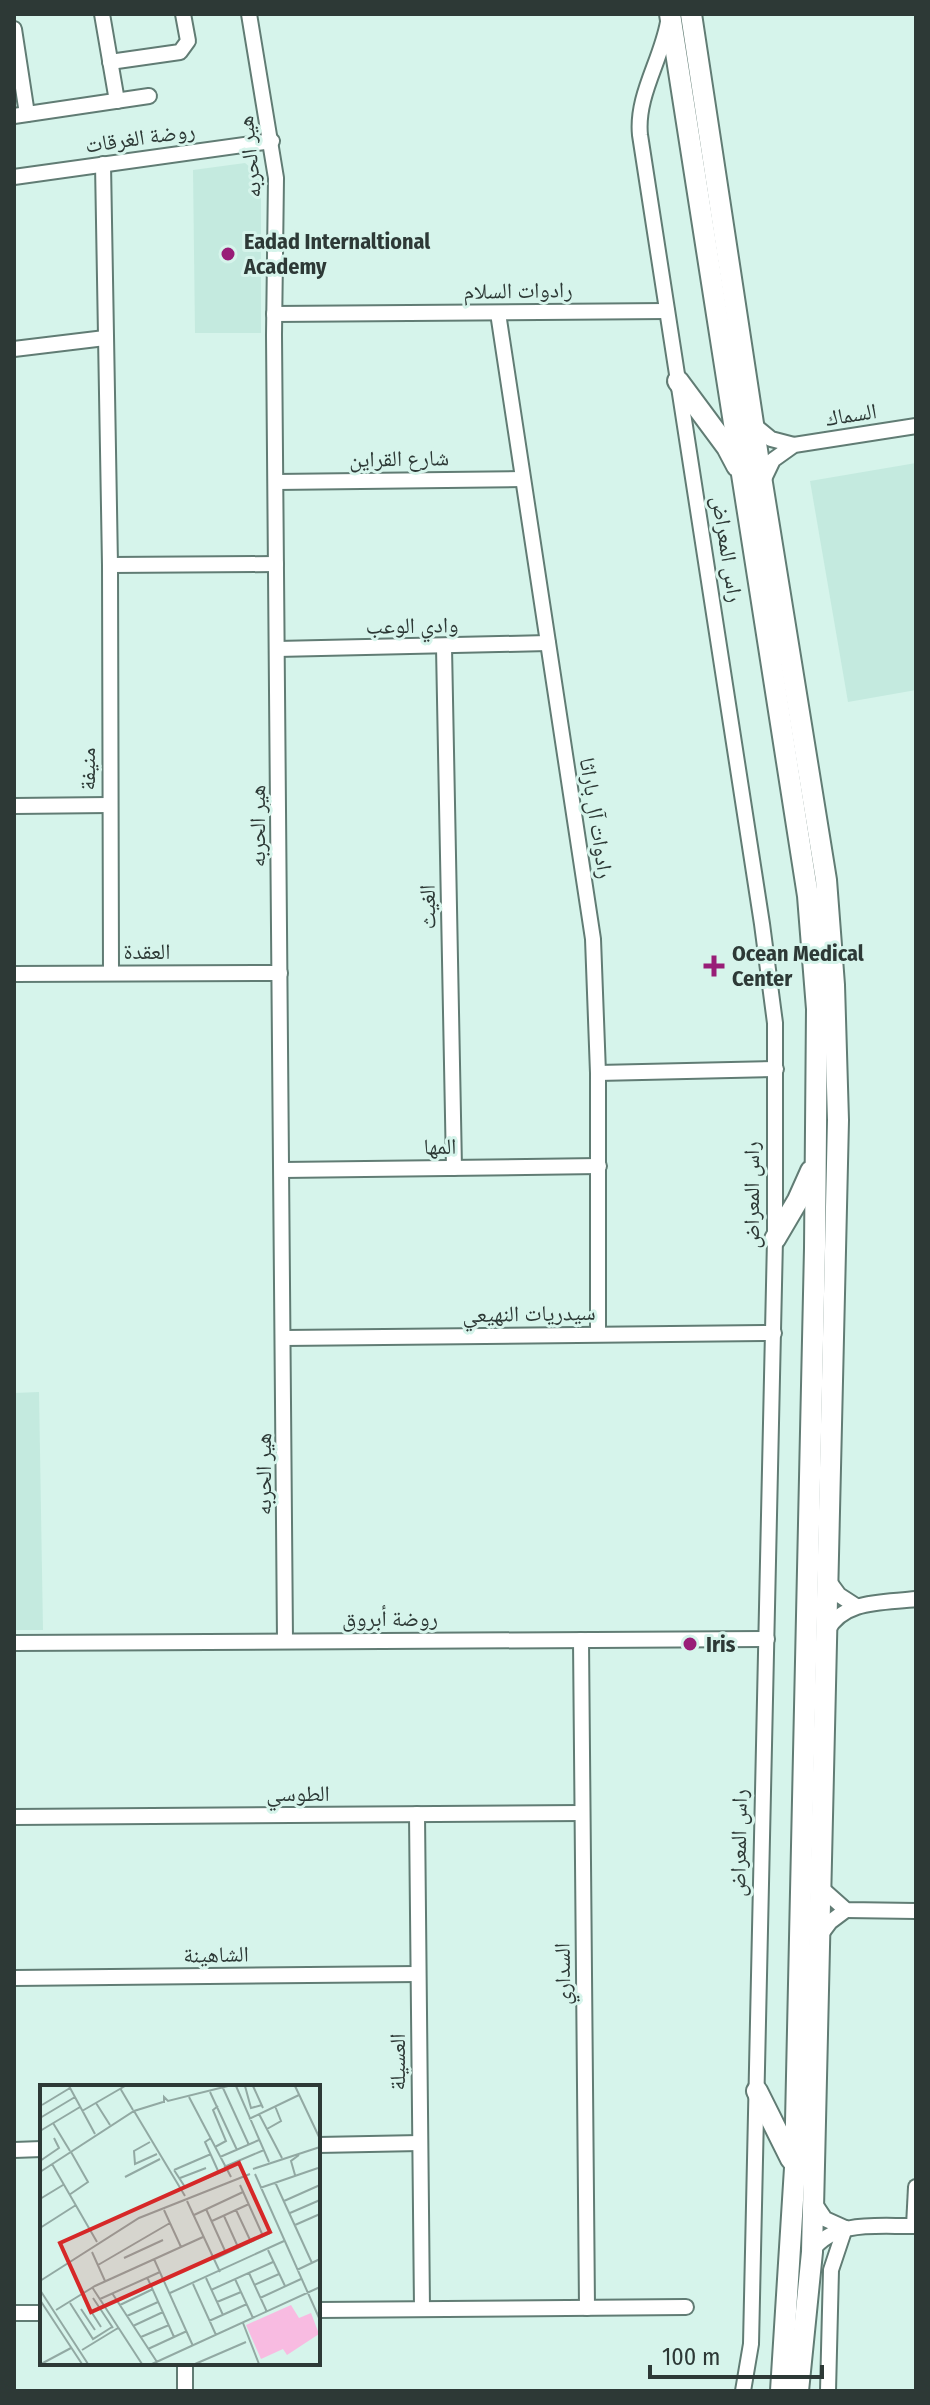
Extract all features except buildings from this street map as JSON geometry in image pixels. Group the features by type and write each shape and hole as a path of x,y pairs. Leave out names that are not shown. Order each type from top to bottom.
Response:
{"street":[{"path":"102,14 117,101"},
{"path":"110,62 180,52 188,41 183,14"},
{"name":"هير الحربه","path":"249,14 276,178 274,314 285,1640"},
{"name":"راس المعراض","path":"670,14 639,120 775,1023 774,1333 757,2091 751,2344 743,2391"},
{"name":"راس المعراض","path":"670,14 826,880 834,985 838,1120 812,2252 798,2391"},
{"name":"راس المعراض","path":"691,14 753,424 753,481 808,896 817,1009 795,2168 781,2391"},
{"path":"14,29 20,115 149,96"},
{"name":"روضة الغرقات","path":"14,177 272,141"},
{"name":"منيفة","path":"103,164 110,565 111,973"},
{"name":"رادوات السلام","path":"274,314 667,311"},
{"name":"رادوات آل باراثا","path":"498,313 593,939 598,1073 598,1334"},
{"path":"14,349 105,338"},
{"path":"678,381 753,481 773,460 794,445"},
{"path":"753,424 771,439 794,445"},
{"name":"السماك","path":"794,445 916,426"},
{"name":"شارع القراين","path":"276,482 522,479"},
{"path":"110,565 276,564"},
{"name":"وادي الوعب","path":"277,649 548,643"},
{"name":"الغيث","path":"444,647 454,1168"},
{"path":"14,806 109,805"},
{"name":"العقدة","path":"14,974 280,973"},
{"path":"598,1073 776,1069"},
{"path":"775,1239 798,1200 816,1156"},
{"name":"المها","path":"283,1170 599,1166"},
{"name":"سيدريات النهيعي","path":"284,1338 774,1333"},
{"path":"827,1579 839,1595 856,1606"},
{"path":"826,1634 838,1617 856,1606 916,1599"},
{"name":"روضة أبروق","path":"14,1643 767,1639"},
{"name":"السداري","path":"581,1640 587,2308"},
{"name":"الطوسي","path":"14,1817 582,1813"},
{"name":"العسيلة","path":"417,1814 422,2309"},
{"path":"819,1886 846,1910"},
{"path":"818,1939 830,1922 846,1910 916,1911"},
{"name":"الشاهينة","path":"14,1978 418,1974"},
{"path":"757,2091 795,2168"},
{"path":"320,2145 420,2143"},
{"path":"14,2150 40,2149"},
{"path":"812,2252 825,2236 845,2228 915,2226 916,2187"},
{"path":"813,2201 825,2219 845,2228"},
{"path":"828,2391 831,2270 845,2228"},
{"path":"320,2310 686,2307"},
{"path":"14,2313 40,2313"},
{"path":"185,2365 185,2391"}],"shaded area":[{"name":"Eadad Internaltional Academy","path":"245,163 261,176 261,333 195,333 193,170"},
{"path":"916,463 916,690 848,702 810,481"},
{"path":"39,1392 43,1630 14,1630 14,1393"}],"place":[{"name":"Eadad Internaltional Academy","path":"228,254"},
{"name":"Ocean Medical Center","path":"714,966"},
{"name":"Iris","path":"690,1644"}]}
